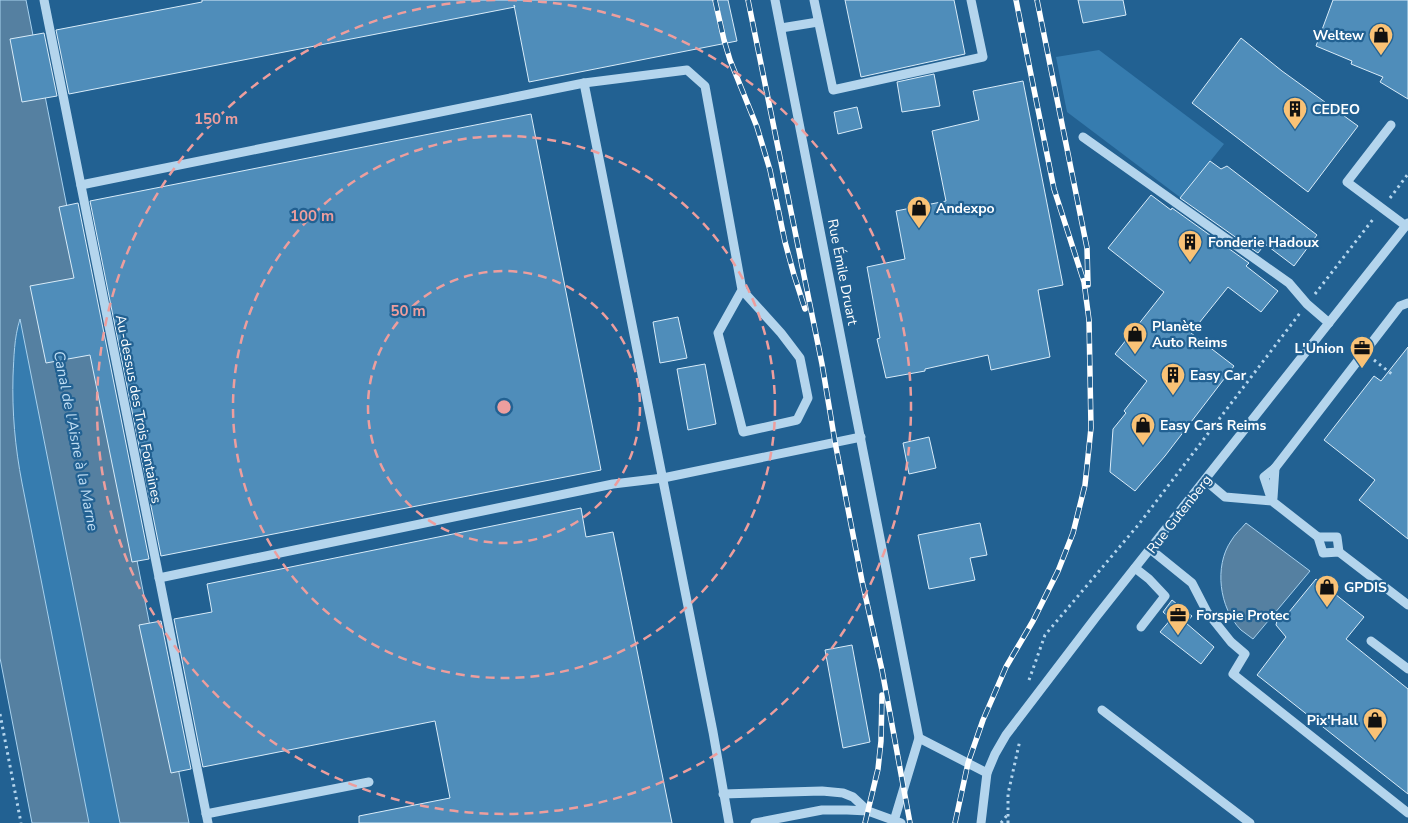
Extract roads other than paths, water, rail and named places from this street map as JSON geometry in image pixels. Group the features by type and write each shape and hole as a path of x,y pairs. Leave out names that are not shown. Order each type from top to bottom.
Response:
{"street":[{"name":"Au-dessus des Trois Fontaines","path":"44,0 207,818"},
{"name":"Rue Émile Druart","path":"775,0 919,738"},
{"path":"814,0 833,90 983,57 971,0"},
{"path":"781,28 818,22"},
{"path":"81,186 584,83 686,70 705,86 742,290 800,358 808,398 797,420 743,432 718,333 742,290"},
{"path":"584,83 711,722 729,823"},
{"path":"1391,125 1347,182 1407,224"},
{"path":"1083,137 1288,283 1307,304 1329,323"},
{"name":"Rue Gutenberg","path":"987,773 1006,735 1135,568 1407,224"},
{"path":"1272,501 1264,477 1276,468 1400,306 1408,304"},
{"path":"159,578 613,484 662,478 861,437"},
{"path":"1205,480 1225,497 1272,501 1318,537 1323,553 1339,552 1408,606"},
{"path":"1318,537 1337,536 1339,552"},
{"path":"1150,549 1192,583 1207,612 1231,642 1245,654 1232,674 1408,813"},
{"path":"1135,568 1149,579 1165,596 1142,627"},
{"path":"1371,641 1408,669"},
{"path":"1102,710 1250,823"},
{"path":"755,823 822,810 868,811 898,822 919,738 987,773 981,823"},
{"path":"207,818 369,782"},
{"path":"723,794 843,793 853,797 868,811"}],"water":[{"name":"Canal de l'Aisne à la Marne","path":"0,0 26,0 189,823 120,823 20,319 15,340 13,376 18,456 89,823 32,823 0,658"},
{"path":"1246,523 1310,571 1253,639 1241,630 1234,621 1228,610 1221,587 1222,562 1226,551 1233,538"}],"railway":[{"path":"715,0 730,60 757,127 770,170 785,242 805,309"},
{"path":"748,0 822,364 835,442 862,581 882,670 910,823"},
{"path":"955,823 968,763 983,720 1006,667 1033,621 1058,571 1073,533 1085,485 1091,428 1089,320 1084,282 1054,189 1016,0"},
{"path":"1037,0 1087,248 1088,285"},
{"path":"865,823 878,769 882,695"}],"place":[{"name":"Weltew","path":"1381,56"},
{"name":"CEDEO","path":"1295,130"},
{"name":"Andexpo","path":"919,229"},
{"name":"Fonderie Hadoux","path":"1190,263"},
{"name":"Planète Auto Reims","path":"1135,355"},
{"name":"L'Union","path":"1362,369"},
{"name":"Easy Car","path":"1173,396"},
{"name":"Easy Cars Reims","path":"1143,446"},
{"name":"GPDIS","path":"1327,608"},
{"name":"Forspie Protec","path":"1178,636"},
{"name":"Pix'Hall","path":"1375,741"}]}
